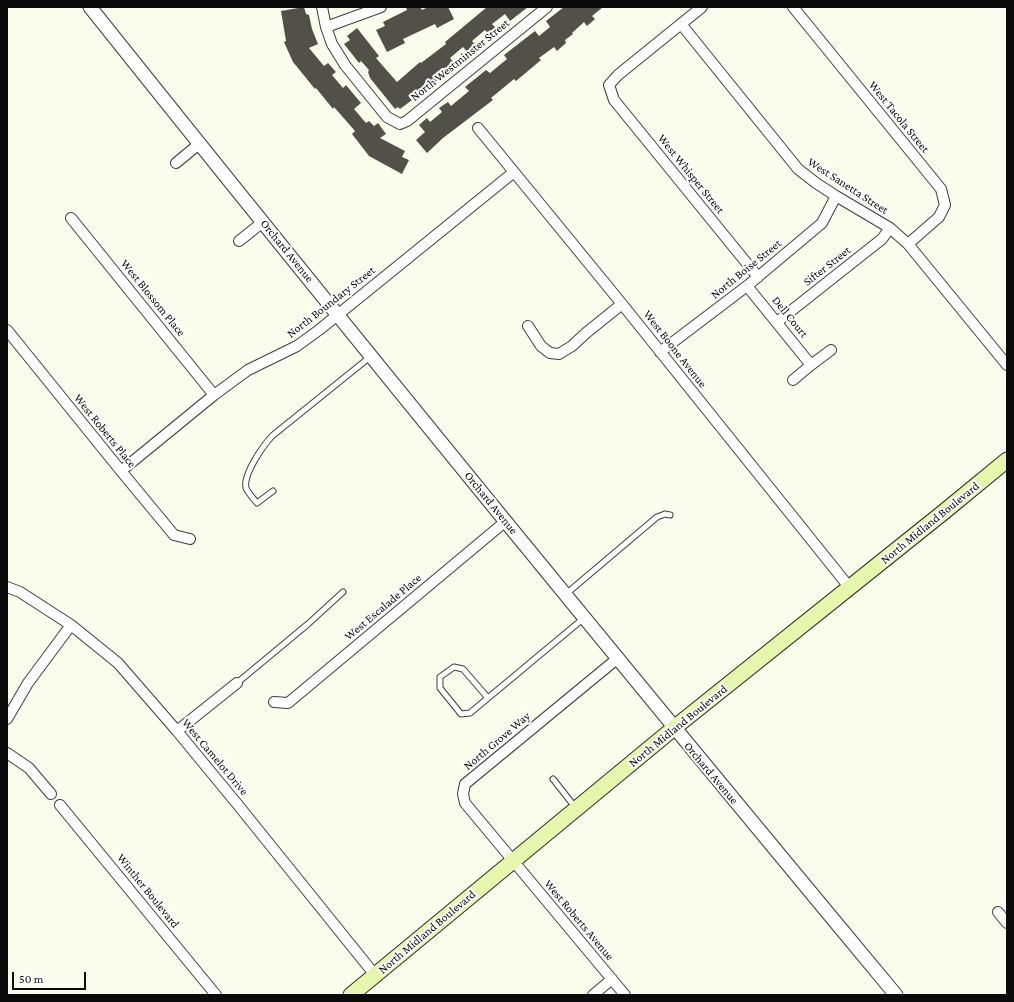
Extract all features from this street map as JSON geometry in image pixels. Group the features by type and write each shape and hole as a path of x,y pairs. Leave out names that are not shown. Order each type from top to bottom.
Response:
{"main road":[{"name":"North Midland Boulevard","path":"351,995 674,728 850,588 1007,460"}],"street":[{"name":"Orchard Avenue","path":"90,7 199,144 674,728 896,995"},
{"path":"322,7 326,27 381,7"},
{"name":"North Westminster Street","path":"326,27 332,44 345,65 387,117 400,124 407,121 547,7"},
{"path":"681,24 702,7"},
{"name":"West Tacola Street","path":"793,7 941,189 945,205 939,217 908,244"},
{"name":"West Whisper Street","path":"681,24 618,75 609,85 614,100 758,277"},
{"name":"West Sanetta Street","path":"681,24 798,169 836,196 890,228 908,244 1007,364"},
{"name":"West Boone Avenue","path":"478,128 622,304 850,588"},
{"path":"176,163 199,144"},
{"name":"North Boundary Street","path":"121,471 214,395 248,370 297,346 514,172"},
{"name":"North Boise Street","path":"660,352 747,286 822,223 836,196"},
{"name":"West Blossom Place","path":"71,218 214,395"},
{"path":"238,241 263,222"},
{"name":"Sifter Street","path":"778,322 882,239 890,228"},
{"name":"Dell Court","path":"747,286 778,322 811,365"},
{"path":"528,326 540,346 550,353 559,354 572,346 622,304"},
{"name":"West Roberts Place","path":"7,330 174,535 190,539"},
{"path":"793,380 831,350"},
{"name":"West Escalade Place","path":"274,702 288,704 506,521"},
{"name":"West Camelot Drive","path":"7,587 20,592 71,625 118,663 177,731 375,975"},
{"path":"7,719 28,683 71,625"},
{"name":"North Grove Way","path":"513,861 465,803 463,794 465,784 618,658"},
{"path":"177,731 237,683"},
{"path":"7,753 29,768 51,794"},
{"name":"Winther Boulevard","path":"60,805 216,995"},
{"name":"West Roberts Avenue","path":"513,861 625,995"},
{"path":"998,912 1007,924"},
{"path":"593,995 612,980"}],"lane":[{"path":"273,491 257,504 246,488 247,480 256,458 265,444 272,436 371,356"},
{"path":"566,594 657,517 665,514 670,515"},
{"path":"237,683 308,624 343,592"},
{"path":"488,698 463,669 454,667 440,678 440,688 461,714 470,713 585,618"},
{"path":"553,779 576,809"}],"building":[{"path":"304,7 306,14 309,15 312,29 318,44 309,48 324,66 328,63 336,72 332,75 343,88 346,85 361,103 354,109 366,123 369,121 374,126 378,123 386,134 380,138 405,151 402,157 409,160 402,174 369,156 352,134 355,131 334,107 333,109 316,88 315,89 293,62 284,42 286,41 281,11"},
{"path":"406,7 420,7 422,10 428,7 448,7 454,19 437,28 435,24 403,39 405,43 387,52 376,30 385,26 383,22 407,10"},
{"path":"487,7 528,7 510,21 505,14 492,24 499,31 491,38 485,30 472,41 478,48 470,55 463,47 450,58 456,65 429,87 426,84 410,98 412,100 400,109 398,107 395,109 370,78 368,72 369,70 361,61 359,63 344,44 350,40 347,36 357,28 379,56 376,58 397,82 420,62 421,63 446,44 445,42"},
{"path":"564,7 603,7 592,16 595,19 587,26 584,22 565,40 566,43 557,51 554,47 539,58 541,60 516,81 514,79 491,98 493,100 443,138 427,153 416,140 425,132 419,125 427,118 430,122 442,112 439,108 448,102 451,106 469,91 465,87 486,70 490,73 507,59 504,55 535,31 539,36 550,27 546,21"}]}
